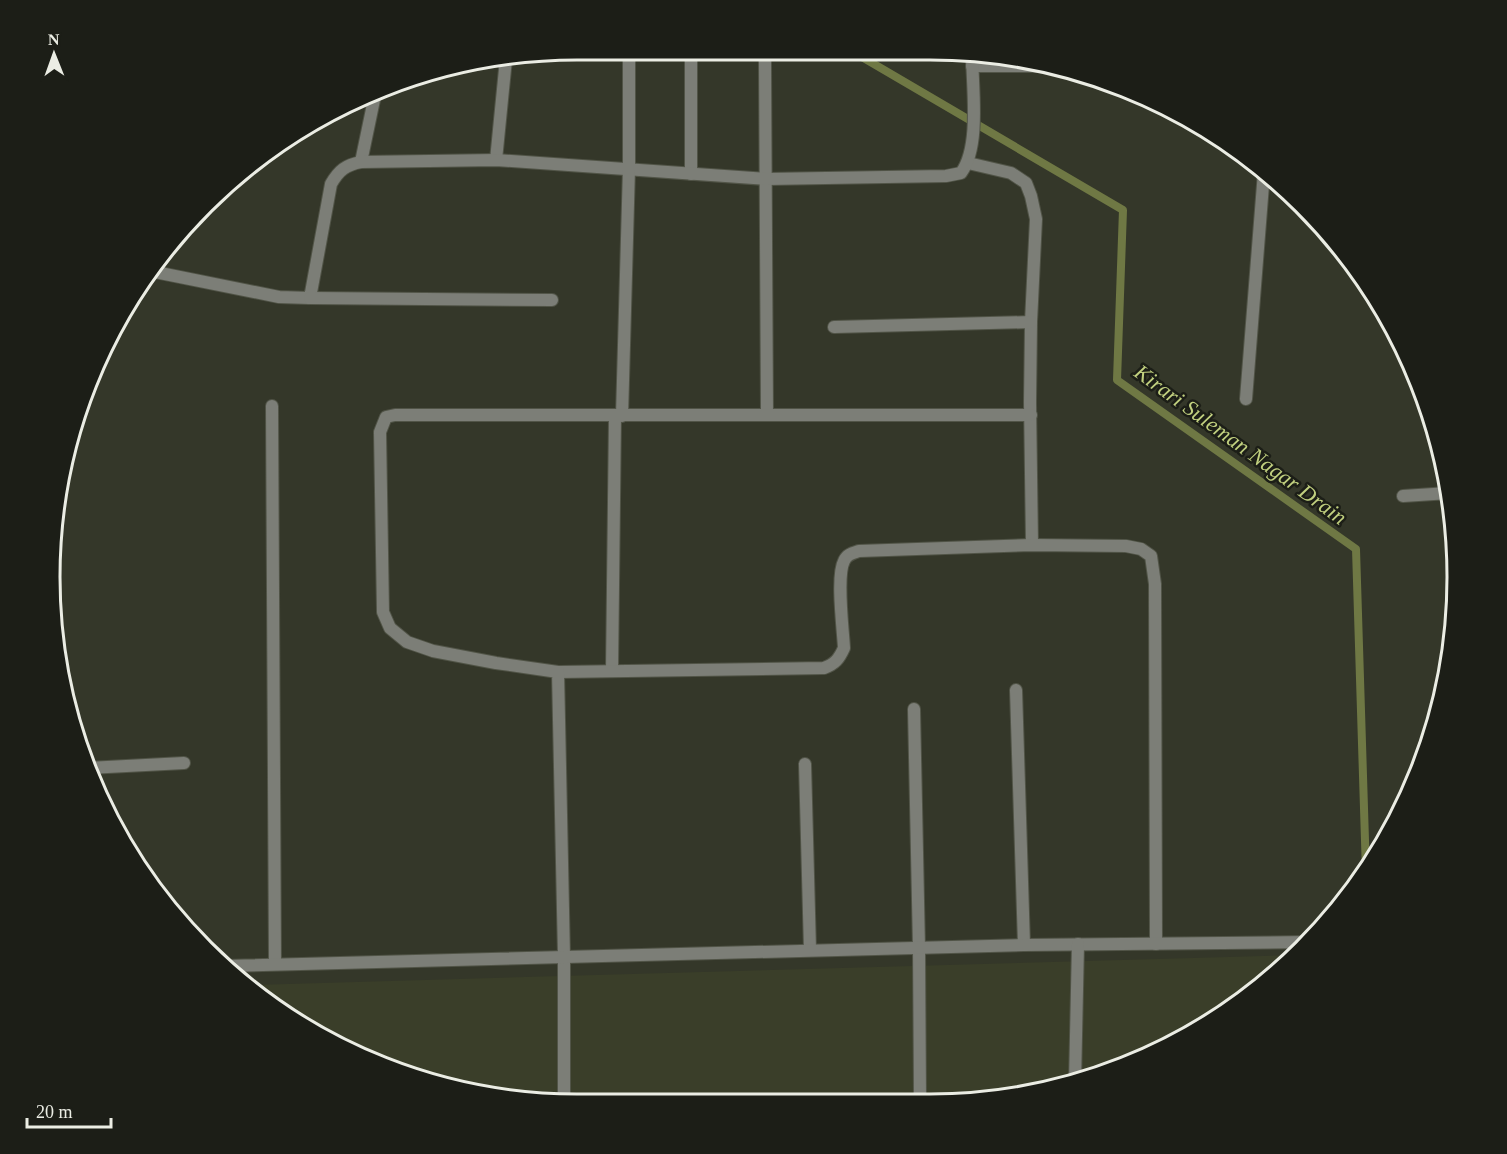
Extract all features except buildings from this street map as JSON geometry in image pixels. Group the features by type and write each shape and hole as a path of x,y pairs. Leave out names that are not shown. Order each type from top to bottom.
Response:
{"street":[{"path":"612,671 629,168 629,60"},
{"path":"691,60 691,174"},
{"path":"765,62 767,415"},
{"path":"310,298 332,184 338,172 349,164 496,160 766,179 945,176 961,173 968,163 973,146 972,62"},
{"path":"496,160 505,65"},
{"path":"972,66 1008,66"},
{"path":"361,162 374,101"},
{"path":"968,163 1011,173 1026,183 1036,219 1031,322 1032,545"},
{"path":"1246,399 1263,182"},
{"path":"159,273 279,297 552,300"},
{"path":"834,327 1031,322"},
{"path":"272,406 275,964"},
{"path":"1031,415 395,415 386,417 380,432 383,612 390,628 407,642 433,651 558,672 824,668 840,658 844,648 841,578 843,563 848,555 859,551 1032,545 1126,546 1141,549 1151,556 1155,584 1156,944"},
{"path":"1403,496 1440,494"},
{"path":"558,672 564,957 564,1094"},
{"path":"1016,690 1024,945"},
{"path":"914,709 920,1094"},
{"path":"96,768 184,763"},
{"path":"805,764 810,950"},
{"path":"236,966 1024,945 1297,942"},
{"path":"1075,1073 1078,944"}],"shaded area":[{"path":"1283,955 1217,1007 1159,1041 1128,1055 1096,1067 1031,1084 997,1090 930,1094 577,1094 510,1090 443,1076 379,1055 318,1025 259,985"}],"waterway":[{"name":"Kirari Suleman Nagar Drain","path":"867,60 1123,210 1117,380 1356,549 1365,856"}]}
